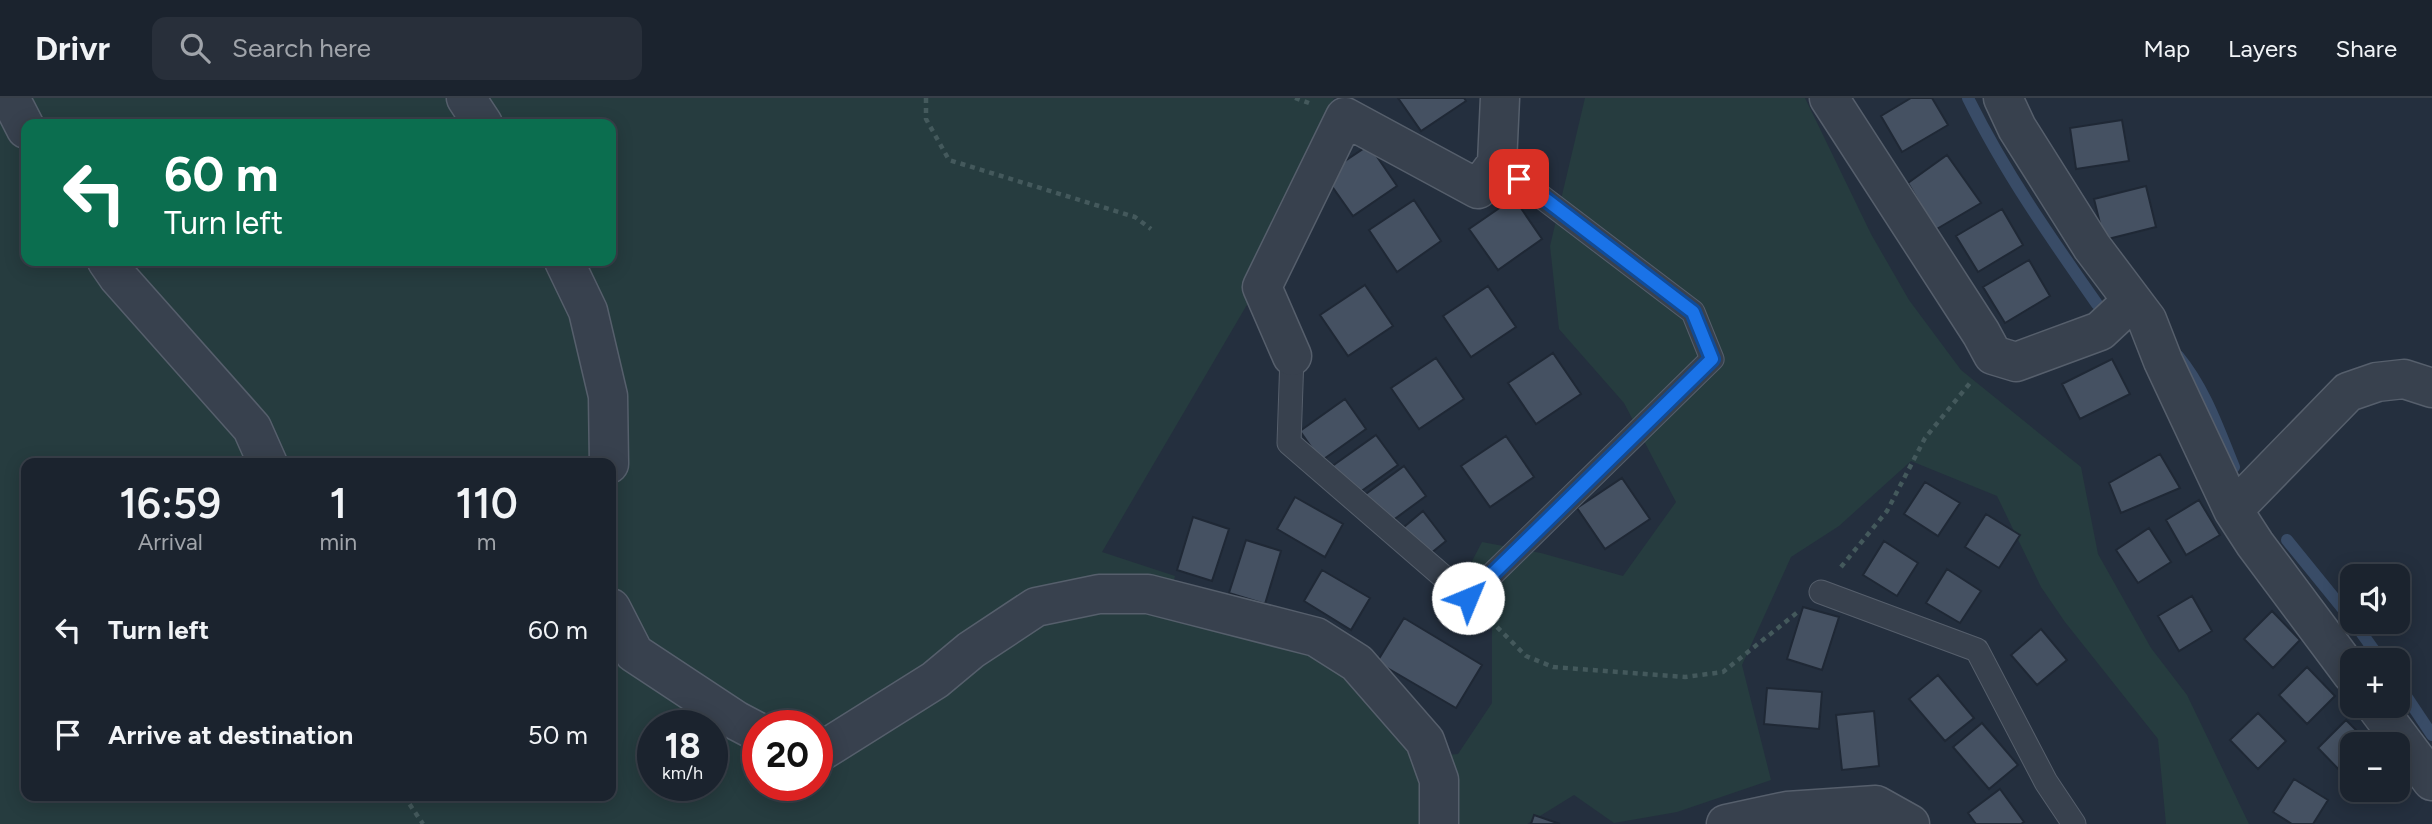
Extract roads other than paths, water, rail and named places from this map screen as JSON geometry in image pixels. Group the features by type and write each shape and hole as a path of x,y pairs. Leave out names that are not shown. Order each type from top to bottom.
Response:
{"street":[{"path":"10,98 21,119"},
{"path":"466,98 480,119"},
{"path":"1292,356 1262,287 1345,117 1478,189 1497,163 1500,98"},
{"path":"1829,98 1993,355 2016,362 2100,331 2132,301"},
{"path":"2003,98 2017,128 2092,247 2147,320 2163,361 2233,510 2255,544 2340,658"},
{"path":"110,266 251,428 265,458"},
{"path":"566,266 588,311 608,396 609,458"},
{"path":"2233,510 2348,392 2377,382 2404,379 2432,388"},
{"path":"833,744 935,680 971,650 1036,607 1099,594 1148,593 1316,637 1357,663 1425,741 1439,780 1439,824"},
{"path":"616,618 634,653 742,724"},
{"path":"2385,718 2432,781"},
{"path":"1726,824 1787,811 1876,806 1910,824"}],"lane":[{"path":"1292,356 1289,443 1468,598 1712,359 1693,312 1497,163"},
{"path":"1821,592 1977,650 2046,782 2074,824"}],"waterway":[{"path":"1968,98 2012,178 2097,304"},
{"path":"2178,356 2203,395 2234,467"},
{"path":"2287,540 2340,605"},
{"path":"2362,634 2372,648"},
{"path":"2410,702 2432,735"}]}
